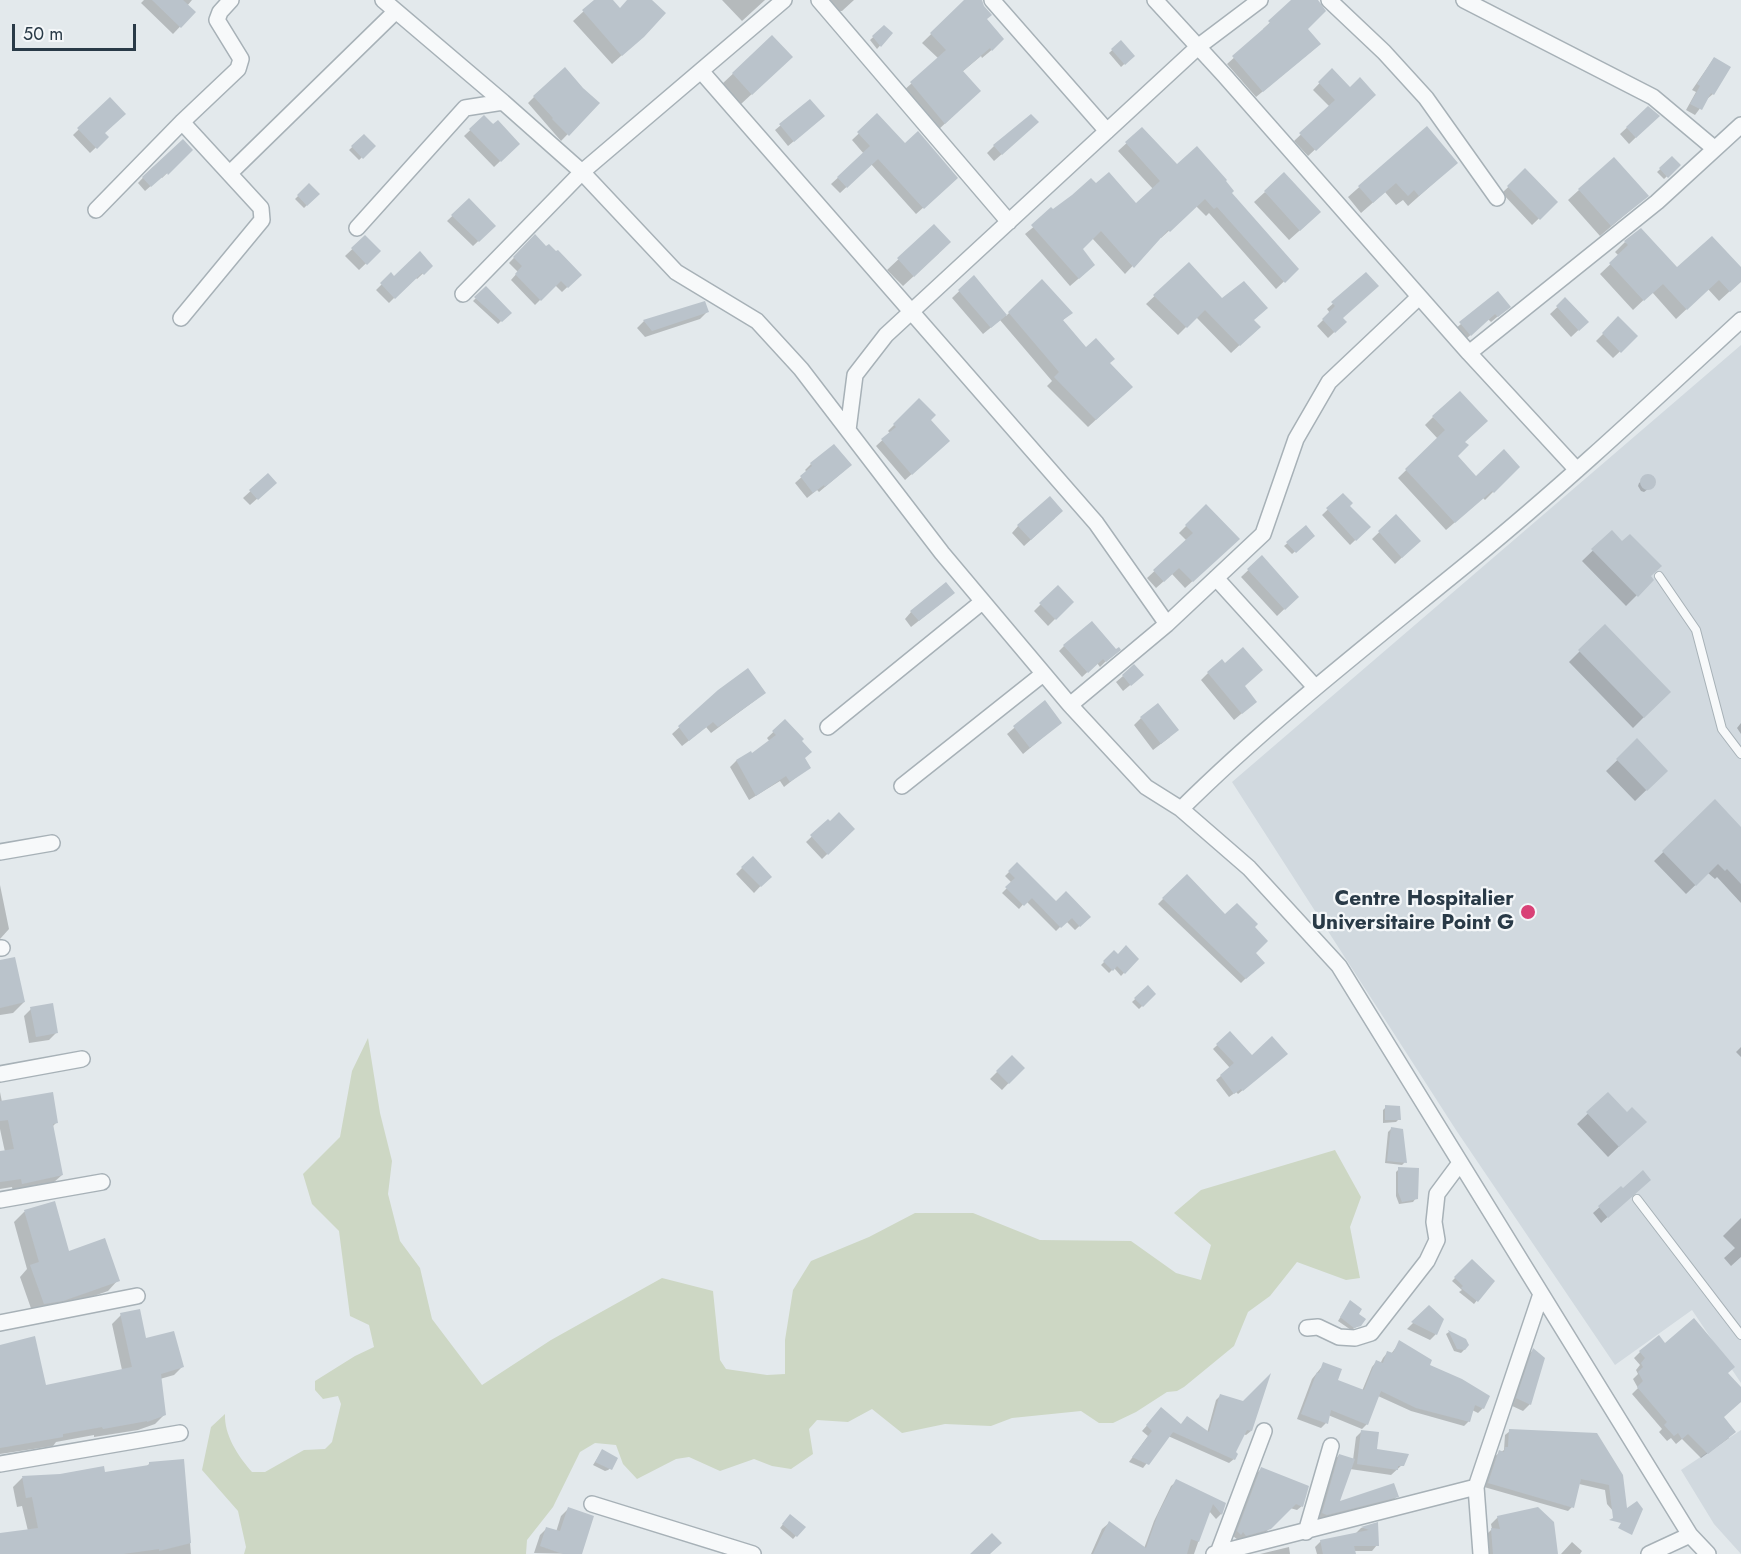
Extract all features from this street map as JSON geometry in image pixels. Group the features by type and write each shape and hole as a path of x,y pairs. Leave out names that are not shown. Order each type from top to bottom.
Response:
{"street":[{"path":"96,210 182,122 238,69 242,59 217,20 220,12 231,0"},
{"path":"383,0 582,172 676,272 757,321 801,369 982,603 1070,705 1146,787 1181,809 1249,868 1339,966 1690,1535 1708,1554"},
{"path":"463,294 582,172 784,0"},
{"path":"819,0 1009,222"},
{"path":"992,0 1107,131"},
{"path":"1155,0 1199,46 1469,353 1577,470"},
{"path":"848,430 855,375 886,335 1199,46 1260,0"},
{"path":"1329,0 1384,52 1426,98 1497,198"},
{"path":"1464,0 1653,98 1715,149"},
{"path":"230,172 396,12"},
{"path":"701,71 1096,523 1167,624"},
{"path":"357,228 465,108 503,102"},
{"path":"181,318 262,220 261,208 182,122"},
{"path":"1469,353 1658,202 1741,125"},
{"path":"1070,705 1167,624 1263,534 1296,439 1329,382 1419,297"},
{"path":"1181,809 1315,687 1474,558 1577,470 1741,320"},
{"path":"1216,578 1315,687"},
{"path":"828,727 982,603"},
{"path":"902,786 1043,674"},
{"path":"0,852 52,843"},
{"path":"0,1074 82,1059"},
{"path":"1307,1328 1318,1327 1339,1337 1355,1338 1371,1333 1426,1261 1437,1240 1434,1222 1437,1194 1460,1163"},
{"path":"0,1200 102,1182"},
{"path":"1481,1554 1476,1487 1541,1294"},
{"path":"0,1323 136,1296"},
{"path":"1216,1554 1264,1431"},
{"path":"0,1464 180,1433"},
{"path":"1306,1532 1331,1446"},
{"path":"1216,1554 1476,1487"},
{"path":"592,1504 753,1554"},
{"path":"1649,1554 1690,1535"}],"lane":[{"path":"1659,576 1696,630 1722,729 1741,754"},
{"path":"1637,1199 1741,1335"}],"shaded area":[{"name":"Centre Hospitalier Universitaire Point G","path":"1741,345 1741,1383 1692,1310 1615,1365 1456,1130 1232,782"},
{"path":"1741,1430 1741,1554 1714,1524 1681,1470"}],"green space":[{"path":"368,1038 380,1113 392,1161 388,1194 400,1241 420,1268 432,1319 482,1385 551,1340 662,1278 713,1291 720,1360 726,1369 767,1375 785,1374 785,1340 793,1290 811,1261 869,1237 915,1213 973,1213 1040,1240 1131,1241 1176,1273 1201,1280 1211,1245 1174,1213 1201,1190 1335,1150 1361,1197 1350,1227 1360,1278 1346,1280 1297,1262 1270,1296 1248,1312 1234,1346 1184,1387 1177,1391 1167,1392 1136,1412 1113,1423 1099,1423 1081,1411 1012,1418 991,1426 945,1424 902,1433 872,1409 848,1422 817,1420 809,1429 813,1454 791,1469 772,1466 754,1459 720,1471 689,1457 676,1459 637,1479 623,1464 616,1445 595,1443 580,1452 553,1507 527,1540 526,1554 244,1554 246,1547 238,1511 202,1470 211,1427 225,1414 227,1430 233,1445 252,1472 265,1472 304,1450 325,1449 332,1442 341,1404 338,1396 323,1399 315,1390 315,1381 374,1347 369,1325 350,1316 339,1231 312,1204 303,1174 340,1137 352,1071"}],"building":[{"path":"152,0 183,0 196,12 181,28"},
{"path":"594,0 613,0 620,8 627,0 652,0 666,13 622,56 582,10"},
{"path":"964,0 982,0 992,15 987,19 1004,39 992,51 990,48 963,71 981,91 945,124 910,82 946,50 930,33"},
{"path":"1291,0 1318,0 1326,11 1308,29 1321,44 1263,92 1232,56 1270,23 1268,21"},
{"path":"884,25 893,33 881,47 872,36"},
{"path":"772,35 793,57 752,95 732,73"},
{"path":"1121,40 1135,56 1125,65 1111,49"},
{"path":"1714,57 1731,67 1714,95 1711,93 1702,110 1690,104 1700,86 1697,84"},
{"path":"565,67 600,103 569,136 533,96"},
{"path":"1332,68 1350,87 1360,77 1376,95 1316,151 1299,133 1335,100 1318,82"},
{"path":"110,97 126,114 105,133 109,137 97,149 77,128"},
{"path":"810,99 825,116 794,142 779,124"},
{"path":"1648,106 1660,116 1636,138 1626,127"},
{"path":"877,113 905,143 918,131 958,178 924,209 878,159 847,188 837,177 870,146 857,132"},
{"path":"1031,114 1039,122 1002,155 993,145"},
{"path":"484,115 493,124 498,120 520,144 501,162 469,129"},
{"path":"1427,126 1458,163 1419,196 1414,190 1408,196 1396,183 1373,203 1358,186"},
{"path":"1142,127 1177,164 1197,146 1227,180 1234,191 1232,193 1299,269 1285,283 1217,207 1214,209 1205,199 1170,232 1168,230 1134,268 1101,231 1083,249 1095,265 1079,279 1031,225 1051,207 1053,209 1091,178 1096,183 1109,172 1136,203 1160,181 1125,142"},
{"path":"364,134 376,146 363,159 351,146"},
{"path":"183,139 193,150 168,175 167,173 151,187 142,177"},
{"path":"1672,156 1681,165 1668,178 1659,168"},
{"path":"1614,157 1649,196 1611,226 1578,189"},
{"path":"1525,168 1558,202 1540,220 1507,186"},
{"path":"1284,172 1321,212 1300,231 1264,191"},
{"path":"309,183 320,194 307,206 297,195"},
{"path":"469,198 496,226 479,242 451,215"},
{"path":"934,224 951,242 914,277 897,258"},
{"path":"1641,228 1677,267 1712,236 1741,267 1741,282 1730,292 1719,280 1687,310 1663,284 1644,301 1609,263 1628,245 1624,241"},
{"path":"535,234 546,246 549,244 556,251 558,250 582,275 568,288 561,281 541,301 515,274 522,266 513,257"},
{"path":"365,235 381,251 367,265 351,248"},
{"path":"420,251 433,266 424,275 422,273 395,299 380,283 391,272 394,276"},
{"path":"1189,262 1222,298 1244,281 1268,308 1254,320 1261,327 1240,346 1205,310 1187,328 1153,295"},
{"path":"1366,272 1379,286 1343,318 1347,322 1335,333 1322,319 1335,306 1331,302"},
{"path":"974,275 1007,315 991,328 958,290"},
{"path":"1042,279 1073,313 1063,320 1086,347 1096,338 1115,359 1110,363 1133,387 1096,420 1054,377 1059,372 1008,312"},
{"path":"486,286 512,313 502,322 474,297"},
{"path":"1498,291 1511,307 1498,317 1495,314 1471,336 1459,322"},
{"path":"1565,297 1589,322 1579,331 1556,306"},
{"path":"705,301 709,312 652,331 643,320"},
{"path":"1618,316 1638,336 1621,353 1602,333"},
{"path":"1460,391 1488,421 1465,442 1469,445 1458,456 1476,476 1504,449 1520,467 1494,493 1492,491 1455,523 1405,469 1445,430 1432,416"},
{"path":"919,398 936,415 931,420 950,441 912,475 881,439 896,427 893,424"},
{"path":"834,444 852,465 825,487 824,485 813,493 800,476 812,466 810,463"},
{"path":"268,473 277,483 258,500 249,490"},
{"path":"1648,474 1656,482 1648,490 1640,482"},
{"path":"1343,493 1353,503 1350,506 1371,527 1356,541 1326,508"},
{"path":"1050,496 1063,511 1031,540 1017,525"},
{"path":"1206,504 1240,539 1193,582 1179,568 1164,582 1153,570 1193,533 1185,525"},
{"path":"1396,514 1421,541 1402,558 1378,531"},
{"path":"1306,525 1315,536 1296,553 1286,542"},
{"path":"1612,530 1622,541 1630,534 1662,566 1651,576 1654,580 1638,597 1591,549"},
{"path":"1262,555 1299,597 1285,610 1247,569"},
{"path":"946,582 955,593 919,621 910,611"},
{"path":"1058,585 1074,602 1056,620 1039,603"},
{"path":"1092,621 1116,649 1119,647 1121,650 1106,662 1103,659 1088,673 1063,645"},
{"path":"1605,624 1671,692 1644,718 1578,650"},
{"path":"1243,647 1263,670 1245,686 1257,702 1242,714 1207,672 1222,659 1225,663"},
{"path":"1134,664 1144,675 1131,686 1122,675"},
{"path":"748,668 766,693 718,727 713,722 689,741 678,726 718,690"},
{"path":"1045,700 1062,723 1030,748 1013,726"},
{"path":"1158,703 1179,730 1161,744 1140,717"},
{"path":"785,719 804,739 802,741 812,752 805,758 811,768 790,782 786,776 756,796 736,760 751,751 752,753 776,735 772,731"},
{"path":"1637,738 1668,771 1647,791 1616,759"},
{"path":"1715,799 1741,827 1741,884 1727,869 1725,871 1718,864 1696,886 1662,851"},
{"path":"839,812 855,829 828,855 810,835"},
{"path":"753,856 772,877 761,887 741,867"},
{"path":"1017,862 1056,901 1066,891 1091,917 1080,927 1072,918 1061,928 1032,898 1024,906 1005,887 1015,878 1008,871"},
{"path":"1187,874 1225,914 1237,903 1258,924 1255,927 1268,941 1256,953 1265,963 1246,979 1162,898"},
{"path":"1126,945 1139,959 1125,974 1117,966 1113,971 1103,961 1114,950 1118,954"},
{"path":"15,957 25,1002 0,1008 0,960"},
{"path":"1148,985 1156,994 1143,1007 1134,998"},
{"path":"53,1003 58,1033 36,1037 30,1007"},
{"path":"1230,1031 1252,1055 1272,1036 1288,1054 1243,1091 1241,1089 1234,1094 1220,1075 1234,1063 1216,1044"},
{"path":"1012,1055 1025,1068 1009,1084 996,1071"},
{"path":"53,1092 58,1123 53,1124 63,1175 22,1184 21,1179 0,1182 0,1151 14,1149 8,1120 0,1121 0,1101"},
{"path":"1608,1092 1627,1112 1632,1107 1647,1122 1619,1147 1586,1112"},
{"path":"1385,1105 1400,1106 1401,1120 1385,1120"},
{"path":"1391,1127 1403,1129 1407,1163 1387,1161"},
{"path":"1398,1167 1419,1168 1418,1199 1402,1202 1398,1192"},
{"path":"1643,1170 1651,1180 1608,1218 1598,1206"},
{"path":"55,1201 69,1251 105,1238 120,1281 63,1301 44,1304 30,1265 39,1262 24,1210"},
{"path":"1472,1259 1495,1281 1478,1302 1461,1288 1463,1286 1454,1277"},
{"path":"1350,1300 1362,1309 1359,1314 1366,1319 1361,1326 1354,1328 1340,1317"},
{"path":"1429,1305 1444,1319 1437,1335 1411,1322"},
{"path":"140,1309 146,1338 174,1331 184,1367 161,1374 166,1415 147,1422 103,1429 102,1427 63,1434 63,1437 0,1448 0,1345 35,1336 46,1385 132,1367 120,1313"},
{"path":"1694,1318 1735,1367 1728,1373 1741,1387 1741,1402 1724,1417 1736,1432 1708,1454 1688,1434 1682,1439 1678,1433 1674,1436 1664,1425 1667,1422 1637,1387 1643,1381 1638,1372 1643,1367 1641,1363 1645,1358 1639,1351 1659,1335 1665,1343"},
{"path":"1448,1330 1466,1339 1469,1345 1465,1350 1457,1349"},
{"path":"1399,1340 1432,1360 1430,1365 1462,1379 1490,1396 1484,1409 1475,1405 1470,1422 1416,1408 1381,1391 1368,1425 1331,1410 1328,1424 1301,1414 1323,1362 1342,1369 1338,1380 1364,1390 1376,1360 1383,1363 1387,1351 1393,1353"},
{"path":"1533,1348 1545,1358 1531,1405 1516,1398"},
{"path":"1271,1373 1252,1431 1247,1430 1236,1452 1238,1454 1235,1460 1173,1432 1149,1465 1132,1457 1152,1431 1146,1425 1161,1407 1181,1424 1187,1416 1209,1432 1220,1394 1243,1401"},
{"path":"1509,1429 1597,1433 1623,1475 1627,1508 1637,1501 1643,1509 1632,1535 1618,1528 1621,1523 1609,1520 1613,1518 1609,1485 1581,1479 1574,1508 1488,1483 1499,1450 1504,1452 1505,1447 1508,1447"},
{"path":"1361,1430 1379,1432 1377,1449 1409,1454 1404,1466 1398,1466 1398,1470 1357,1464"},
{"path":"602,1449 618,1458 612,1470 595,1462"},
{"path":"1339,1454 1355,1459 1340,1501 1394,1483 1399,1497 1327,1515 1322,1513"},
{"path":"184,1459 191,1543 159,1551 159,1549 123,1554 0,1554 0,1533 38,1528 32,1497 26,1498 22,1476 60,1474 104,1466 105,1472 149,1465 149,1462"},
{"path":"1261,1467 1309,1486 1303,1507 1296,1504 1271,1529 1246,1536 1243,1532 1241,1535 1237,1531"},
{"path":"1176,1479 1226,1503 1222,1515 1213,1504 1199,1542 1191,1539 1187,1554 1093,1554 1109,1521 1146,1548 1158,1514"},
{"path":"568,1507 594,1516 582,1554 563,1554 540,1546 546,1527 560,1531"},
{"path":"1538,1507 1554,1522 1558,1554 1493,1554 1491,1528 1500,1529 1497,1516"},
{"path":"790,1514 806,1527 797,1537 782,1524"},
{"path":"1378,1522 1379,1546 1354,1546 1356,1554 1323,1554 1320,1540 1369,1530 1361,1527"},
{"path":"992,1533 1002,1543 990,1554 970,1554"}],"place":[{"name":"Centre Hospitalier Universitaire Point G","path":"1528,912"}]}
